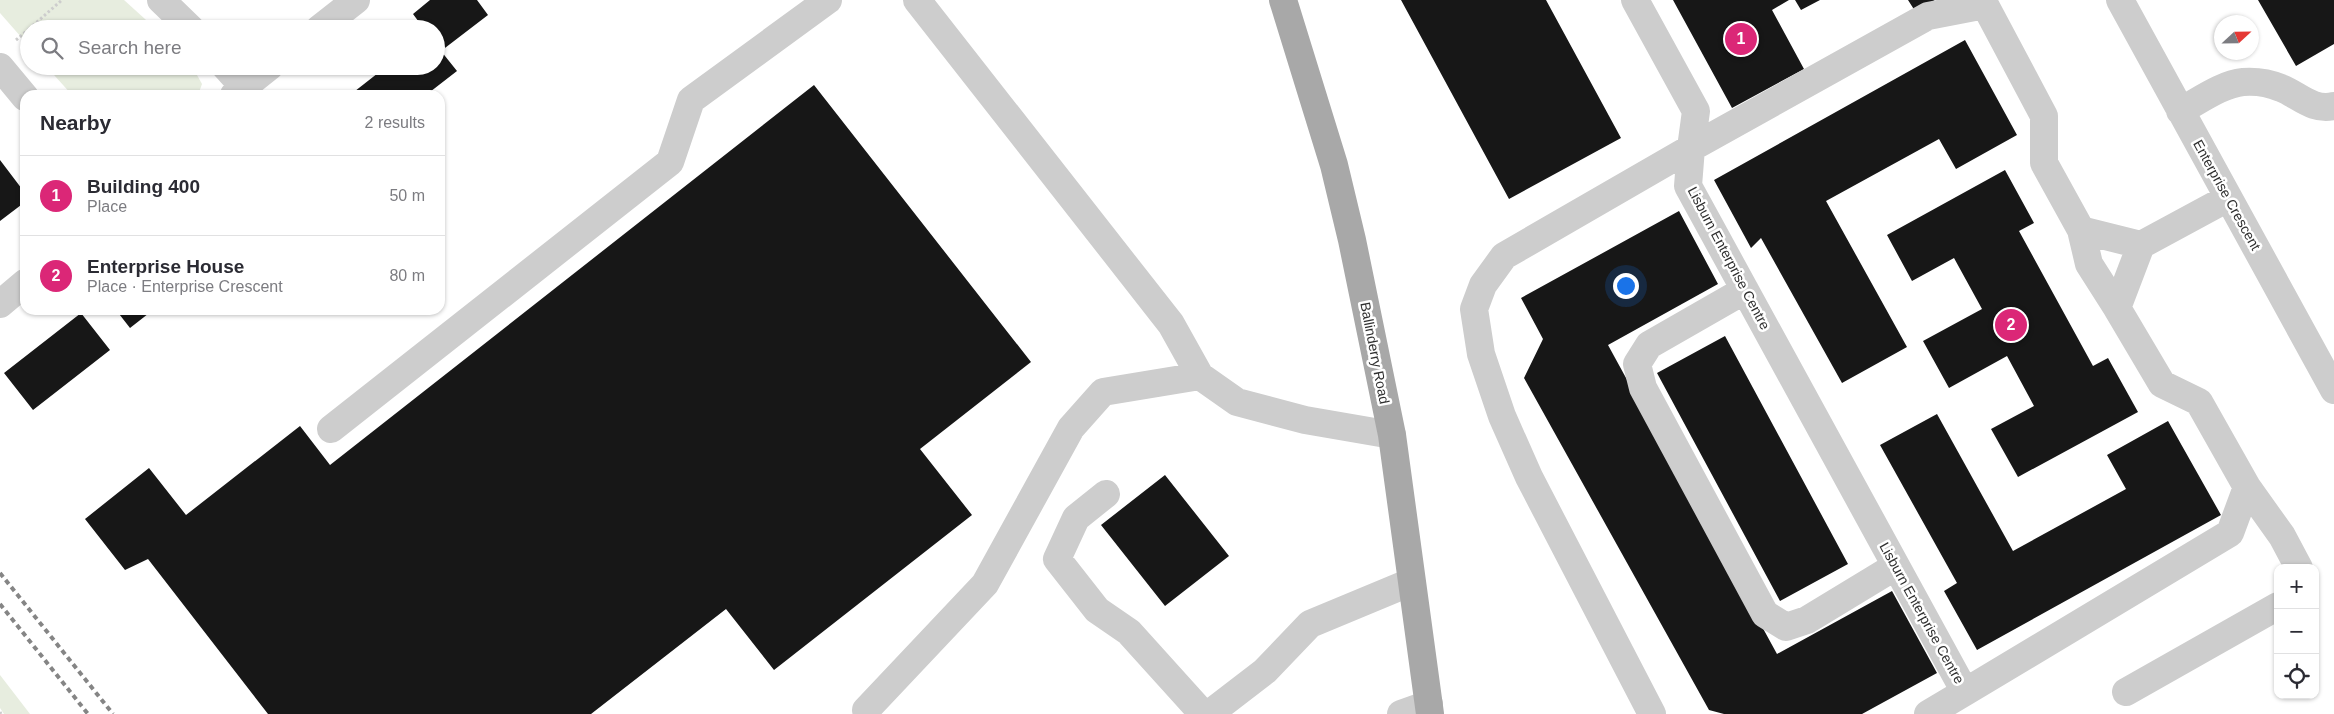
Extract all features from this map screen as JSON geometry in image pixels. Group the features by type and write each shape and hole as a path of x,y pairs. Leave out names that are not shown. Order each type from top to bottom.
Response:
{"main road":[{"name":"Ballinderry Road","path":"1283,0 1334,165 1352,240 1392,435 1430,709"}],"street":[{"path":"161,0 182,20"},
{"path":"331,429 670,162 691,100 828,0"},
{"path":"916,0 1171,324 1200,376 1237,402 1305,420 1392,435"},
{"name":"Lisburn Enterprise Centre","path":"1635,0 1696,111 1688,186 1965,692 2230,533 2247,487"},
{"name":"Enterprise Crescent","path":"2120,0 2334,390"},
{"path":"1652,714 1529,476 1506,425 1481,354 1474,309 1483,285 1504,256 1691,148 1928,16 1986,2 2044,116 2044,163 2080,230 2090,264 2162,384 2199,402 2247,487 2282,536 2297,564"},
{"path":"0,67 20,91"},
{"path":"230,75 238,90"},
{"path":"240,90 259,75"},
{"path":"2180,111 2220,90 2241,82 2261,82 2282,88 2306,103 2328,107 2334,106"},
{"path":"2116,308 2141,246 2228,198"},
{"path":"2080,230 2141,246"},
{"path":"0,304 20,287"},
{"path":"1745,290 1649,344 1637,364 1643,388 1765,614 1786,627 1807,620 1896,566"},
{"path":"866,710 985,584 1072,428 1104,392 1200,376"},
{"path":"1106,494 1076,518 1057,559 1097,610 1129,632 1203,714"},
{"path":"1209,714 1265,671 1310,624 1411,582"},
{"path":"2126,692 2274,608"},
{"path":"1928,714 1965,692"},
{"path":"1401,714 1430,709"}],"path":[{"path":"39,20 62,0"}],"shaded area":[{"path":"0,0 124,0 146,20 20,20 20,36 0,13"},
{"path":"54,75 197,75 202,84 200,90 68,90"},
{"path":"0,675 30,714 4,714 0,708"}],"building":[{"path":"430,0 477,0 488,15 445,48 445,20 417,20 413,14"},
{"path":"1401,0 1546,0 1621,138 1509,199"},
{"path":"1673,0 1789,0 1772,10 1804,69 1732,108"},
{"path":"1795,0 1820,0 1801,10"},
{"path":"1908,0 1935,0 1915,11"},
{"path":"2258,0 2334,0 2334,44 2296,66"},
{"path":"1965,40 2017,135 1956,169 1939,139 1826,201 1907,347 1842,383 1761,238 1751,248 1714,180"},
{"path":"445,56 457,71 432,90 356,90 376,75 445,75"},
{"path":"814,85 1031,362 920,449 972,515 774,670 726,609 591,714 268,714 148,559 125,570 85,519 149,468 186,515 300,426 330,465"},
{"path":"0,160 20,186 20,206 0,221"},
{"path":"2005,170 2034,223 2019,231 2093,366 2108,358 2138,412 2018,477 1991,429 2034,406 2007,356 1949,388 1923,341 1982,309 1954,258 1912,281 1887,235"},
{"path":"1679,211 1718,284 1608,345 1777,654 1892,591 1937,673 1862,714 1724,714 1709,710 1524,378 1543,339 1521,298"},
{"path":"78,315 83,315 110,350 33,410 4,373"},
{"path":"120,315 147,315 130,328"},
{"path":"1725,336 1848,564 1780,601 1657,373"},
{"path":"1937,414 2013,551 2126,489 2107,455 2168,421 2221,515 1977,650 1944,591 1957,583 1880,445"},
{"path":"1165,475 1229,556 1165,606 1101,525"}],"railway":[{"path":"0,573 113,714"},
{"path":"0,604 88,714"}],"place":[{"name":"Building 400","path":"1741,39"},
{"name":"Enterprise House","path":"2011,325"}]}
